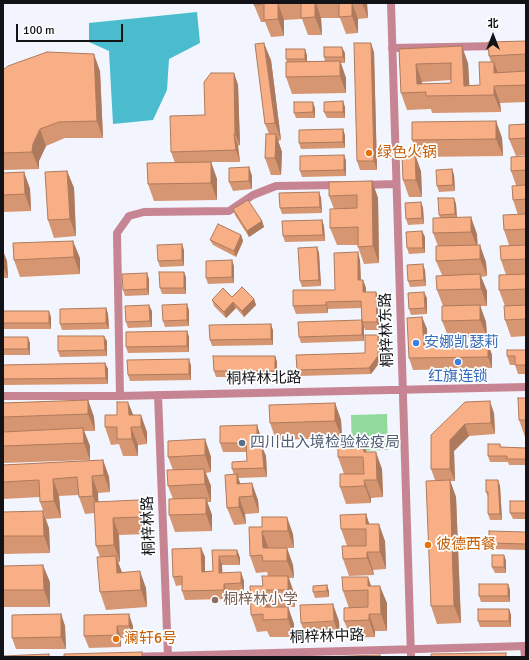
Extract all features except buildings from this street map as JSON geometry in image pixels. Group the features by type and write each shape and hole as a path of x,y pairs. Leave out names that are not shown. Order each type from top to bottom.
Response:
{"street":[{"name":"桐梓林东路","path":"391,3 411,657"},
{"path":"392,48 510,46"},
{"path":"120,396 117,233 129,216 144,212 229,211 253,195 276,186 396,184"},
{"name":"桐梓林北路","path":"3,396 120,396 526,387"},
{"name":"桐梓林路","path":"158,395 168,656"},
{"path":"525,646 525,657"},
{"name":"桐梓林中路","path":"129,657 525,646"}],"green space":[{"path":"387,414 388,450 352,451 351,415"}],"water":[{"path":"197,12 200,43 169,59 167,90 153,120 113,124 109,51 89,42 89,23"}],"place":[{"name":"绿色火锅","path":"369,153"},
{"name":"安娜凯瑟莉","path":"416,343"},
{"name":"红旗连锁","path":"458,362"},
{"name":"四川出入境检验检疫局","path":"242,443"},
{"name":"彼德西餐","path":"428,545"},
{"name":"桐梓林小学","path":"215,600"},
{"name":"澜轩6号","path":"116,639"}]}
